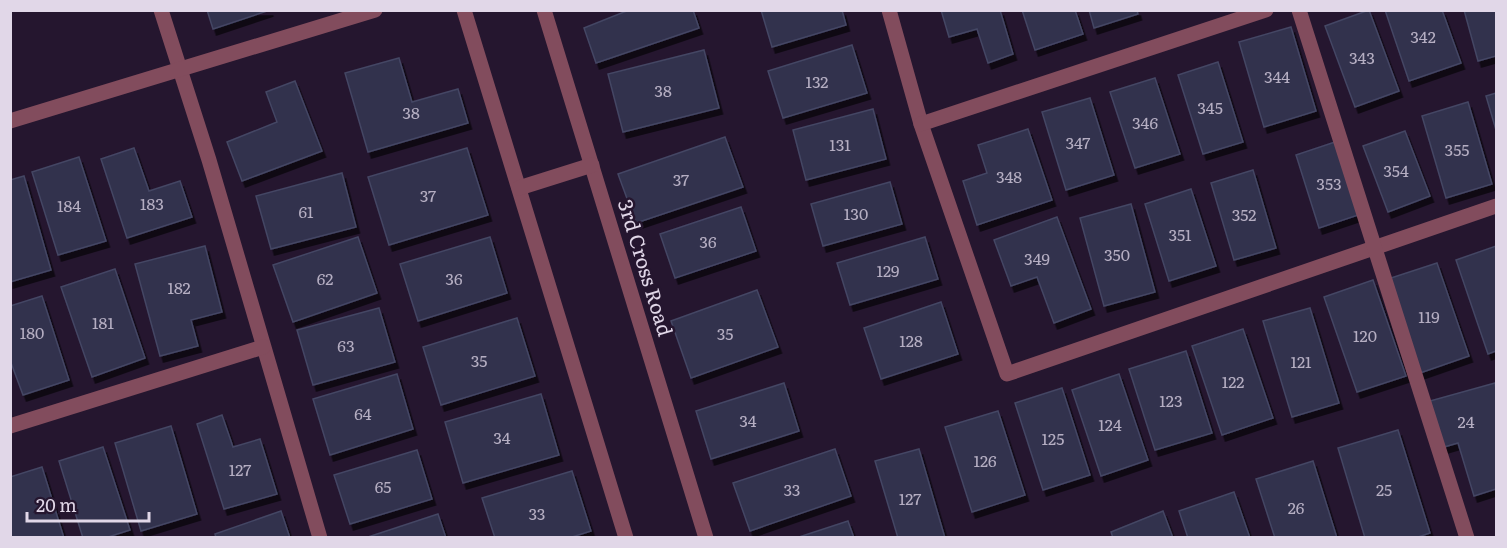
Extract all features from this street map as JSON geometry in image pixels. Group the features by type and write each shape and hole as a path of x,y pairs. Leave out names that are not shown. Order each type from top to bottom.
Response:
{"street":[{"path":"161,10 181,69 320,537"},
{"path":"10,121 375,10"},
{"path":"465,10 626,537"},
{"name":"3rd Cross Road","path":"544,10 706,537"},
{"path":"889,10 921,124 1007,374 1497,206"},
{"path":"921,124 1266,10"},
{"path":"1299,10 1467,537"},
{"path":"519,188 592,165"},
{"path":"10,426 263,347"}],"building":[{"path":"207,10 270,10 213,29"},
{"path":"629,10 693,10 699,28 596,63 584,28"},
{"path":"761,10 842,10 846,25 772,47"},
{"path":"941,10 1000,10 1013,54 988,63 977,29 949,37"},
{"path":"1022,10 1075,10 1083,34 1035,50"},
{"path":"1089,10 1137,10 1138,14 1094,28"},
{"path":"1369,10 1399,91 1355,107 1325,26"},
{"path":"1385,10 1442,10 1461,63 1409,81"},
{"path":"1464,10 1496,10 1496,56 1478,61"},
{"path":"1291,27 1316,111 1264,127 1239,42"},
{"path":"852,45 867,93 783,118 768,71"},
{"path":"704,50 719,108 623,132 608,74"},
{"path":"399,58 412,102 458,89 468,123 368,152 345,73"},
{"path":"1218,62 1243,142 1203,154 1178,75"},
{"path":"1155,78 1180,154 1135,168 1110,92"},
{"path":"295,81 322,151 242,181 227,142 277,122 266,92"},
{"path":"1496,93 1496,130 1486,96"},
{"path":"1090,98 1114,175 1066,190 1042,112"},
{"path":"1468,102 1492,184 1446,198 1422,116"},
{"path":"873,109 886,159 806,180 793,130"},
{"path":"1028,129 1052,200 977,225 963,181 987,173 978,145"},
{"path":"1405,131 1430,196 1388,212 1363,146"},
{"path":"725,137 743,187 636,223 618,174"},
{"path":"1338,141 1361,214 1319,228 1296,155"},
{"path":"134,148 149,191 180,181 192,217 127,238 101,159"},
{"path":"467,148 488,215 389,245 368,177"},
{"path":"79,157 106,241 58,255 32,172"},
{"path":"1253,170 1276,248 1234,260 1211,183"},
{"path":"342,173 356,227 271,249 256,196"},
{"path":"24,176 51,270 10,282 10,180"},
{"path":"890,182 902,224 823,246 811,204"},
{"path":"1191,189 1216,266 1169,281 1145,204"},
{"path":"1131,204 1155,292 1104,306 1080,218"},
{"path":"741,207 756,251 675,278 660,234"},
{"path":"1057,217 1091,309 1054,323 1037,277 1011,286 994,240"},
{"path":"358,237 377,293 293,322 273,265"},
{"path":"490,237 507,293 418,321 400,264"},
{"path":"925,237 938,279 850,305 837,263"},
{"path":"205,246 222,312 191,320 198,346 160,356 135,264"},
{"path":"1496,246 1496,351 1488,354 1456,260"},
{"path":"1437,263 1469,356 1420,373 1388,279"},
{"path":"115,269 145,358 92,377 61,287"},
{"path":"1373,280 1406,376 1357,392 1324,297"},
{"path":"757,290 778,347 691,378 671,321"},
{"path":"42,296 69,380 23,395 10,360 10,306"},
{"path":"941,302 958,354 881,379 864,328"},
{"path":"379,308 395,362 313,385 297,330"},
{"path":"1310,308 1339,403 1292,417 1263,321"},
{"path":"517,318 535,376 441,405 423,347"},
{"path":"1243,329 1273,418 1222,435 1192,346"},
{"path":"1186,351 1212,433 1155,450 1129,369"},
{"path":"397,374 413,429 330,455 313,399"},
{"path":"1119,374 1148,460 1101,476 1072,390"},
{"path":"784,383 799,431 711,459 696,411"},
{"path":"1495,383 1496,489 1474,496 1458,443 1444,447 1430,401"},
{"path":"1062,388 1090,475 1043,490 1015,403"},
{"path":"541,394 559,455 463,483 445,422"},
{"path":"998,411 1025,495 972,512 945,427"},
{"path":"222,415 233,447 260,439 277,494 224,509 197,424"},
{"path":"171,426 197,514 141,531 115,443"},
{"path":"1398,430 1430,533 1415,538 1365,538 1338,448"},
{"path":"103,447 130,530 105,538 83,538 59,461"},
{"path":"835,449 851,496 750,531 733,483"},
{"path":"919,449 945,538 898,538 875,461"},
{"path":"417,450 432,499 350,524 334,475"},
{"path":"1313,461 1337,538 1275,538 1256,479"},
{"path":"42,467 64,538 10,538 10,477"},
{"path":"572,471 591,531 569,538 495,538 482,498"},
{"path":"1234,492 1250,538 1188,538 1179,511"},
{"path":"281,511 290,538 216,538 215,534"},
{"path":"1163,511 1173,538 1113,538 1111,532"},
{"path":"438,514 446,538 365,538"},
{"path":"848,521 854,538 796,538"}]}
